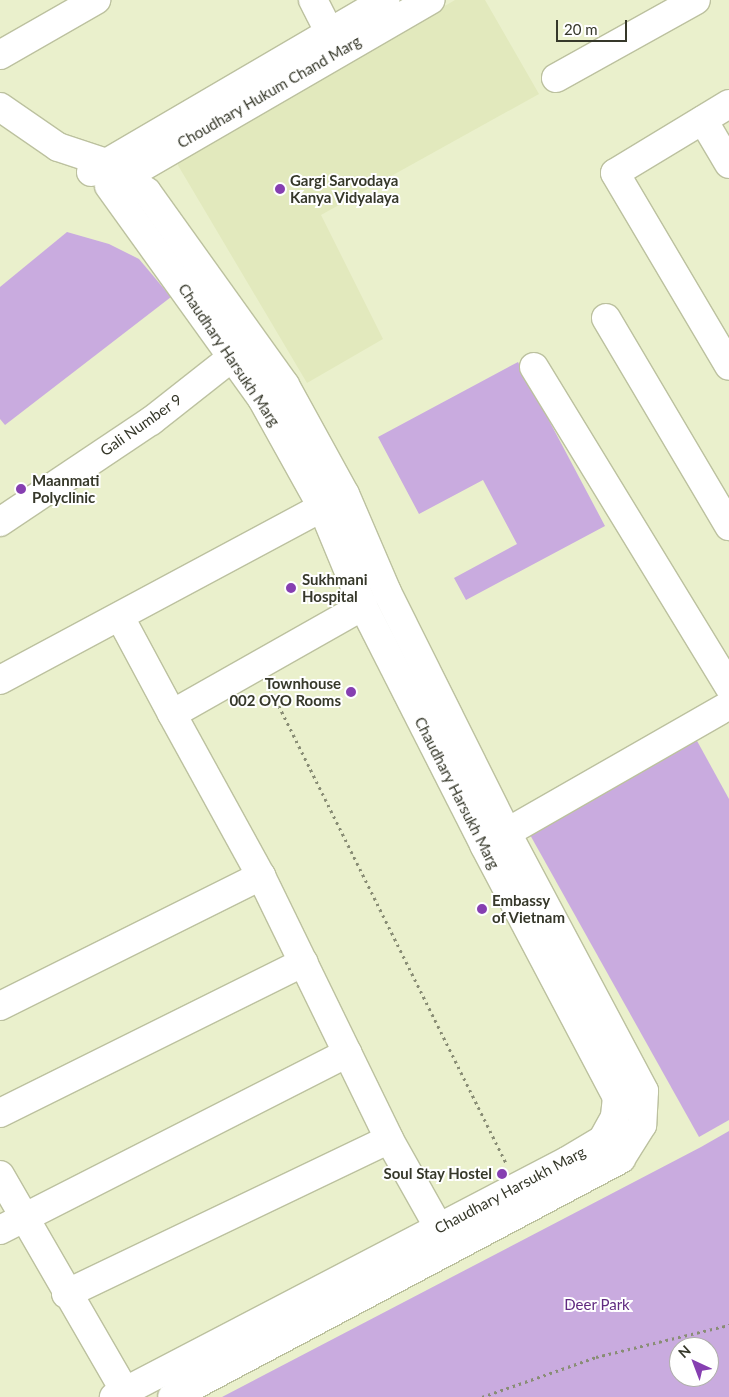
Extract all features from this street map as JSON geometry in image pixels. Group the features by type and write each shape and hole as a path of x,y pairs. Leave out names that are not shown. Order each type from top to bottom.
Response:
{"street":[{"path":"0,55 96,0"},
{"path":"313,0 329,32"},
{"name":"Choudhary Hukum Chand Marg","path":"106,175 329,32 385,0"},
{"name":"Choudhary Hukum Chand Marg","path":"106,175 430,0"},
{"path":"556,78 696,0"},
{"path":"729,104 615,173 729,366"},
{"path":"0,107 58,147 106,175"},
{"path":"703,120 729,164"},
{"path":"0,131 50,163 106,175"},
{"name":"Chaudhary Harsukh Marg","path":"106,175 231,358 262,399 322,507 363,606 484,846 617,1097 615,1117 602,1140 439,1229 122,1395"},
{"name":"Chaudhary Harsukh Marg","path":"106,175 147,192 285,385 344,494 387,592 507,833 644,1091 642,1118 621,1159 452,1252 172,1397"},
{"path":"606,318 729,526"},
{"name":"Gali Number 9","path":"0,522 151,421 231,358"},
{"path":"534,367 729,687"},
{"path":"0,680 322,507"},
{"path":"172,714 259,667 363,606"},
{"path":"120,617 261,876 389,1139 452,1252"},
{"path":"484,846 729,705"},
{"path":"0,1006 261,876"},
{"path":"0,1114 304,962"},
{"path":"11,1224 348,1054"},
{"path":"615,1117 642,1118"},
{"path":"66,1294 389,1139"},
{"path":"0,1175 11,1224 66,1294 122,1395"}],"path":[{"path":"259,667 517,1185"},
{"path":"482,1397 596,1357 729,1325"}],"shaded area":[{"name":"Gargi Sarvodaya Kanya Vidyalaya","path":"455,0 485,0 539,94 321,215 383,339 307,383 176,162"}],"green space":[{"path":"67,232 109,244 139,259 171,297 5,425 0,419 0,287"},
{"path":"518,362 605,526 466,600 454,578 517,544 483,480 419,514 378,437"},
{"path":"696,739 729,799 729,1120 699,1137 529,833"},
{"name":"Deer Park","path":"729,1131 729,1397 222,1397 701,1147"}],"place":[{"name":"Gargi Sarvodaya Kanya Vidyalaya","path":"280,189"},
{"name":"Maanmati Polyclinic","path":"21,489"},
{"name":"Sukhmani Hospital","path":"291,588"},
{"name":"Townhouse 002 OYO Rooms","path":"351,692"},
{"name":"Embassy of Vietnam","path":"482,909"},
{"name":"Soul Stay Hostel","path":"502,1174"}]}
